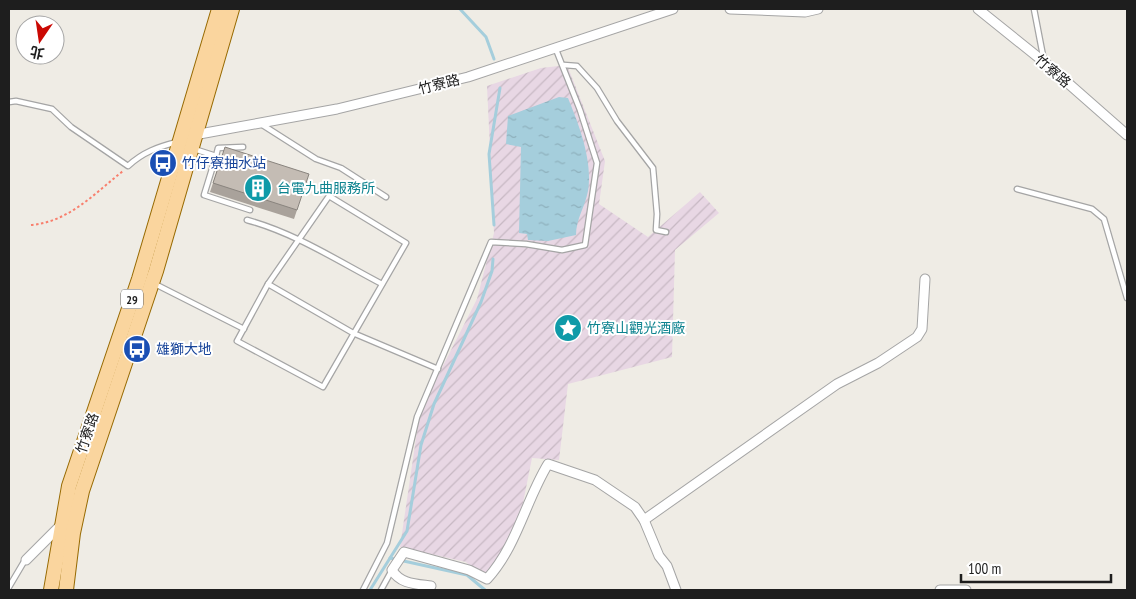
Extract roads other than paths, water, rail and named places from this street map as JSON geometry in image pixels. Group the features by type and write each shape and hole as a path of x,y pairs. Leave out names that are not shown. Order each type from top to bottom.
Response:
{"main road":[{"name":"竹寮路","path":"66,590 73,534 82,491 146,281 178,142 219,9"},
{"name":"竹寮路","path":"51,590 69,486 146,281 192,149 232,9"}],"street":[{"name":"竹寮路","path":"178,142 197,134 337,109 468,77 674,9"},
{"path":"730,9 805,12 818,9"},
{"name":"竹寮路","path":"978,9 1044,62 1127,135"},
{"path":"644,520 837,384 878,363 917,337 922,329 925,279"},
{"path":"431,586 409,583 396,576 392,570 404,552 469,570 487,579 496,569 514,540 548,464 596,480 635,507 644,520 659,556 667,566 676,590"},
{"path":"26,560 61,525"},
{"path":"940,590 966,590"}],"lane":[{"path":"1034,9 1044,62"},
{"path":"363,590 387,543 417,417 491,242 526,244 562,250 585,245 597,163 564,65 556,47"},
{"path":"564,65 576,66 592,81 617,121 653,168 657,214 656,230 666,232"},
{"path":"9,102 16,100 52,109 71,127 128,166 139,156 157,147 178,142"},
{"path":"261,124 316,159 341,168 386,197"},
{"path":"244,146 218,148 204,195 250,210"},
{"path":"192,149 216,156"},
{"path":"1017,189 1092,209 1104,219 1127,298"},
{"path":"329,196 406,242 323,387 236,342 268,284 329,196"},
{"path":"246,220 265,225 299,239 382,284"},
{"path":"146,281 244,329"},
{"path":"268,284 353,333 438,369"},
{"path":"9,586 26,560"},
{"path":"381,590 392,570"},
{"path":"421,590 431,586"}],"water":[{"path":"559,97 568,98 584,143 589,168 588,191 577,224 576,235 548,241 528,240 527,234 519,233 521,147 506,144 508,116"}],"waterway":[{"path":"460,9 486,37 494,59"},
{"path":"494,225 489,154 500,88"},
{"path":"370,590 407,531 421,445 434,404 481,302 492,271 493,259"},
{"path":"390,558 467,575 485,590"}],"place":[{"name":"竹仔寮抽水站","path":"163,163"},
{"name":"台電九曲服務所","path":"258,188"},
{"name":"竹寮山觀光酒廠","path":"568,328"},
{"name":"雄獅大地","path":"137,349"}]}
